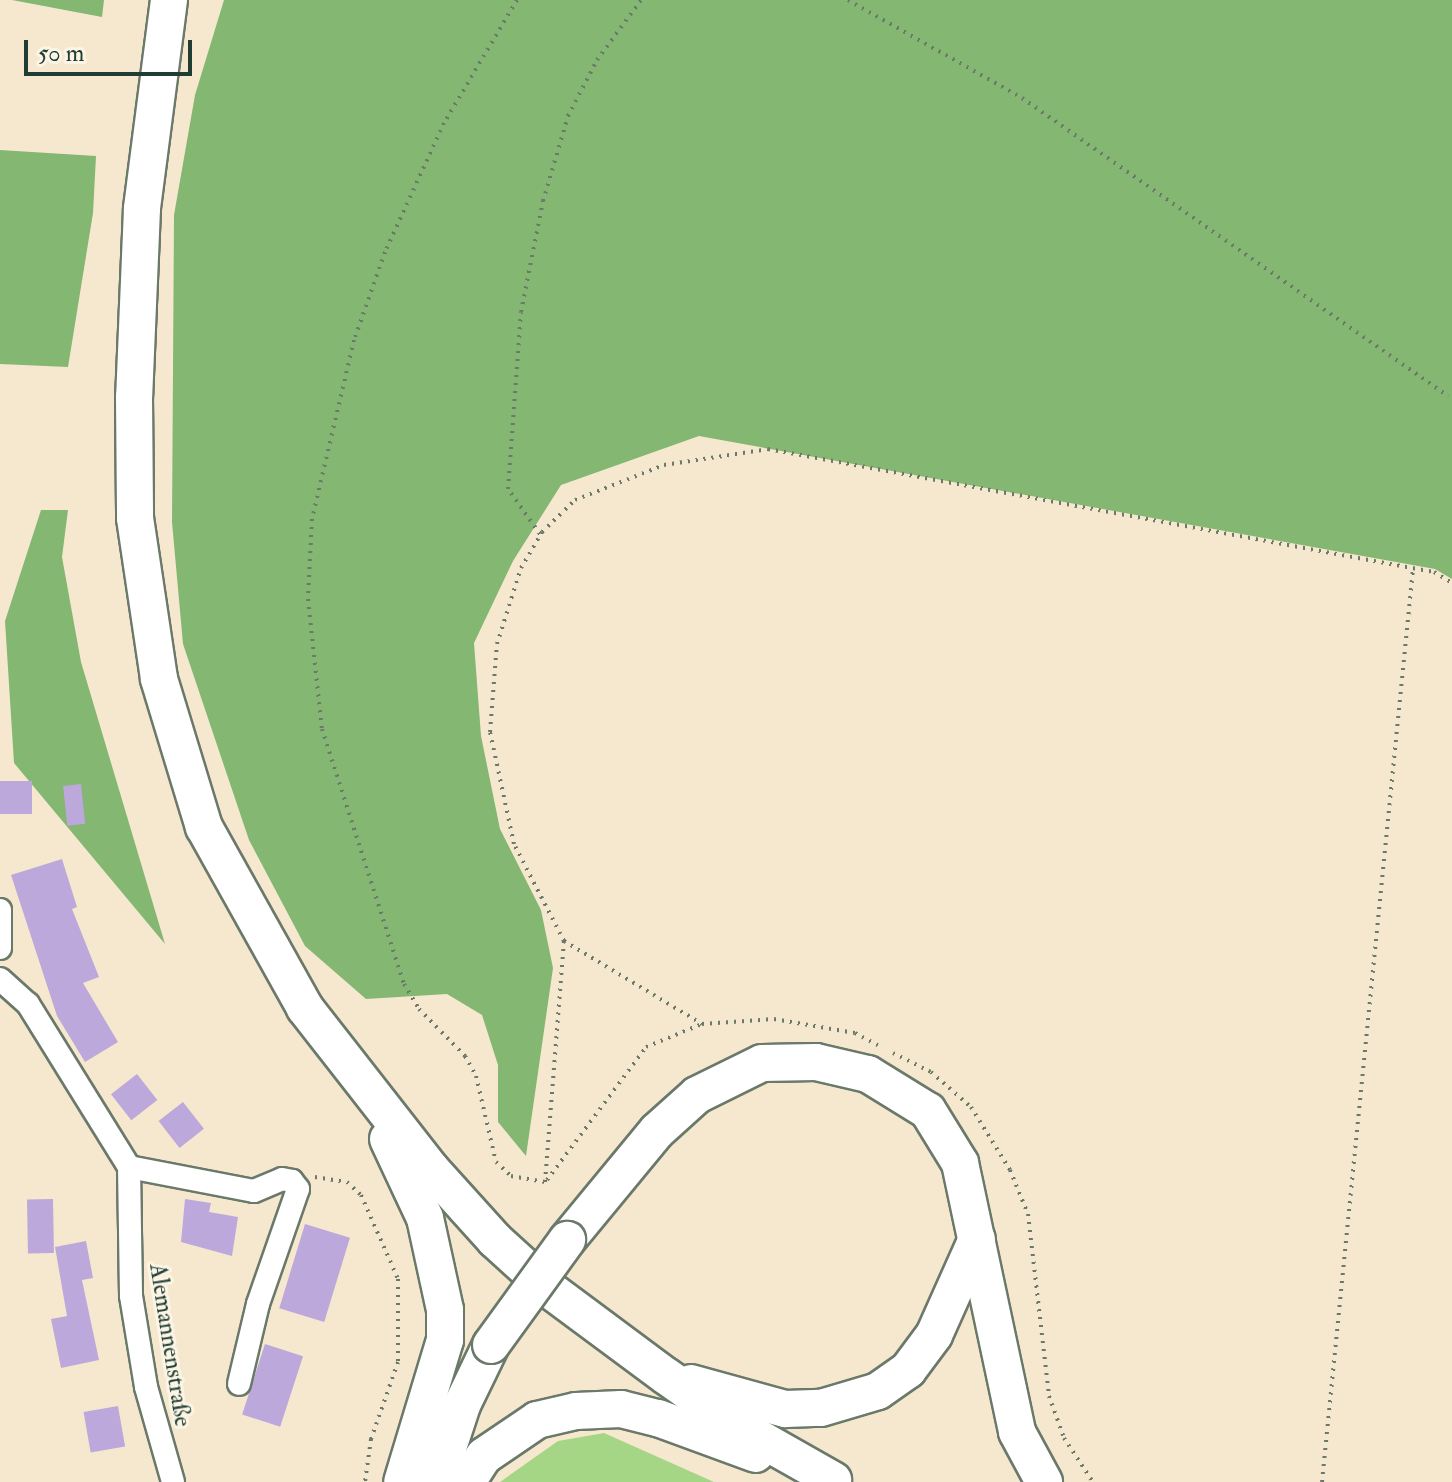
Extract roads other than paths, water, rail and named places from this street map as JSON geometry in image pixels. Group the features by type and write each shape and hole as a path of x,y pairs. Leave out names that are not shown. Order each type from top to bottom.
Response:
{"main road":[{"path":"169,0 142,209 134,397 135,518 152,648 204,827 272,956 361,1084 495,1240 550,1290 666,1376 734,1424 835,1481"},
{"path":"437,1482 462,1405 491,1345 567,1240 657,1131 697,1095 762,1063 816,1062 868,1074 928,1111 960,1163 1017,1432 1044,1482"},
{"path":"361,1084 425,1218 445,1310 445,1340 402,1482"},
{"path":"666,1376 785,1409 821,1408 878,1391 908,1370 934,1335 977,1239"},
{"path":"467,1482 484,1456 537,1420 621,1409 835,1481"}],"street":[{"path":"0,910 0,948"},
{"path":"0,979 28,1004 129,1167 254,1191 282,1179 292,1181 298,1189 258,1304 239,1384"},
{"name":"Alemannenstraße","path":"129,1167 131,1296 146,1387 173,1482"}]}
